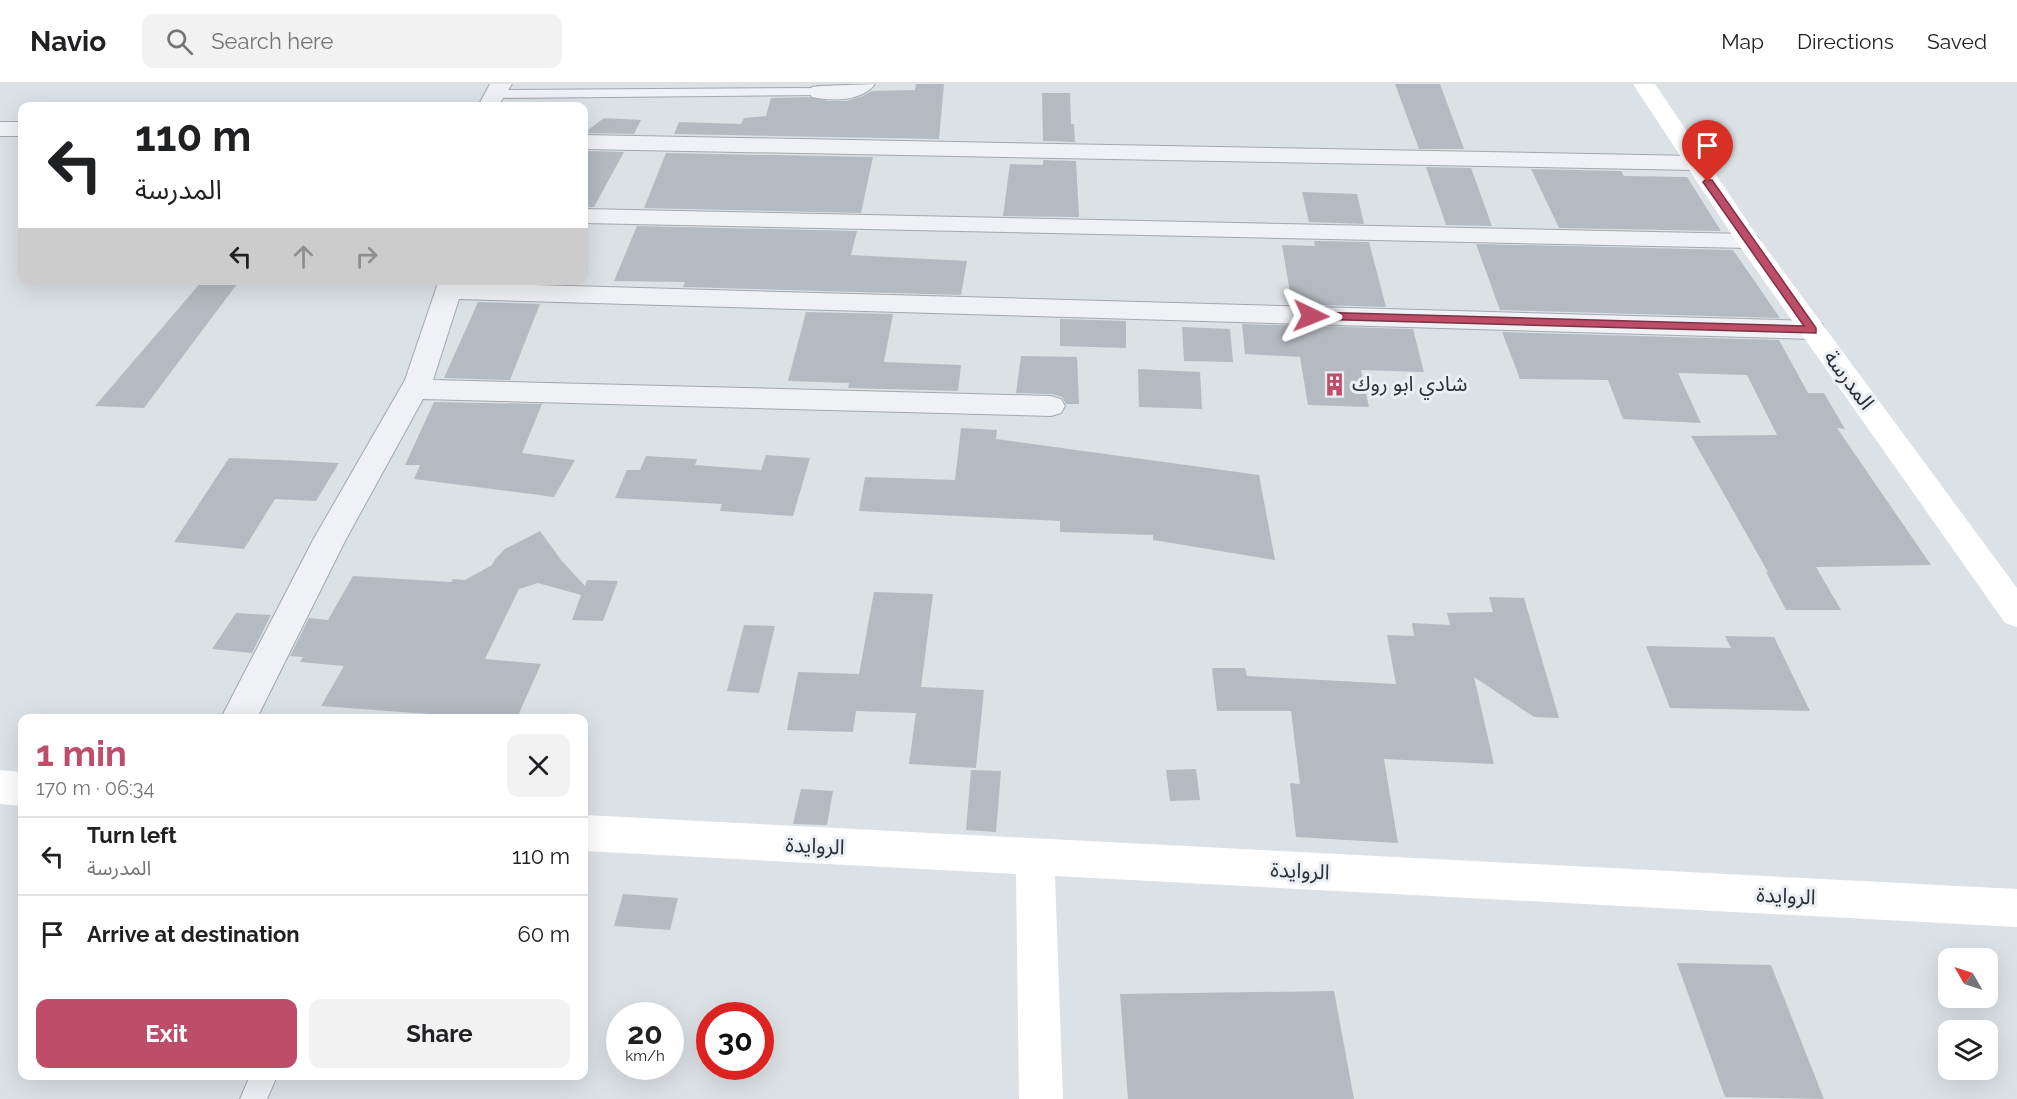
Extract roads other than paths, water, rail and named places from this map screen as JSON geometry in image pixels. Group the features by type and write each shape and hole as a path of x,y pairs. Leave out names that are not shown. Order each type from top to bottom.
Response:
{"street":[{"path":"820,92 848,92 864,84"},
{"name":"المدرسة","path":"1644,84 1748,241 2017,614"},
{"path":"0,129 18,129"},
{"path":"588,142 1695,163"},
{"path":"588,216 1748,241"},
{"path":"241,714 329,540 414,388 450,286 1812,330"},
{"path":"414,388 1051,406"},
{"path":"0,787 18,789"},
{"name":"الروايدة","path":"588,833 2017,908"},
{"path":"1035,858 1041,1099"}],"lane":[{"path":"495,95 820,92"},
{"path":"253,1099 262,1080"}],"place":[{"name":"شادي ابو روك","path":"1334,384"}]}
